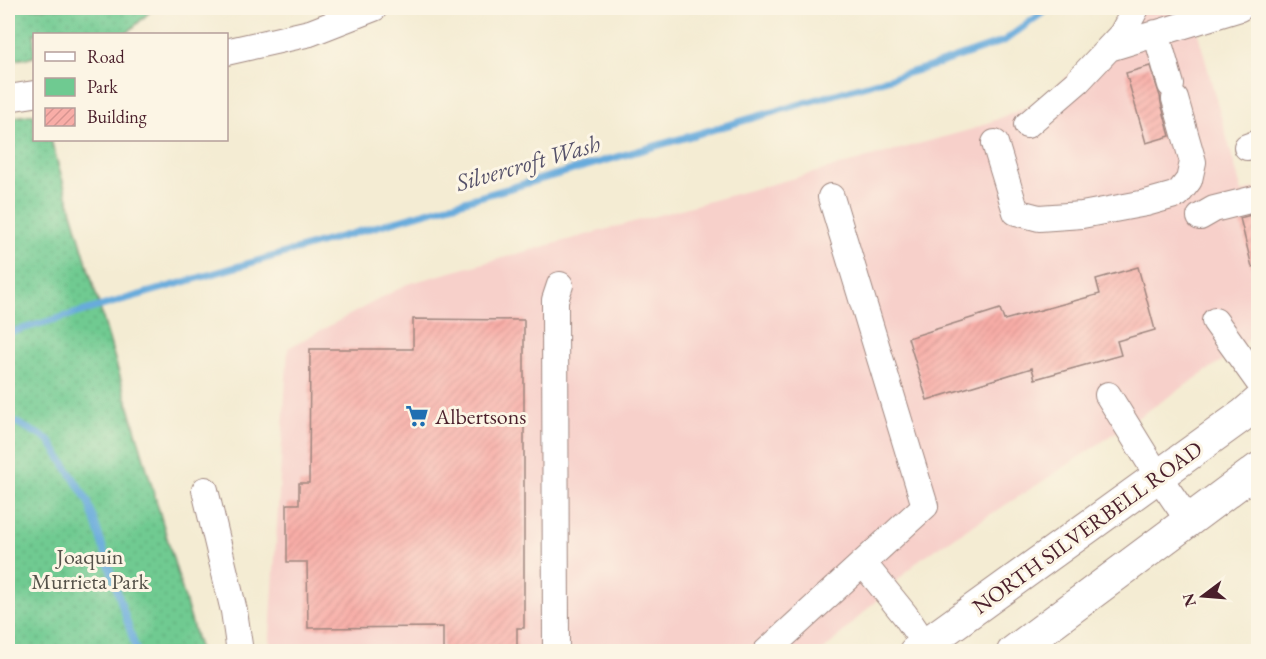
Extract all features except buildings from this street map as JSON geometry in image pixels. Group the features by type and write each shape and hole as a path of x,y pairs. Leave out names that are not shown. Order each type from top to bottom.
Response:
{"main road":[{"name":"NORTH SILVERBELL ROAD","path":"923,649 1258,402"},
{"path":"1013,651 1258,470"}],"street":[{"path":"228,52 310,33 374,8"},
{"path":"1027,125 1077,81 1109,48 1122,34 1136,8"},
{"path":"1109,48 1240,8"},
{"path":"995,143 1016,212 1039,218 1082,214 1146,203 1178,194 1189,180 1193,162 1156,33"},
{"path":"8,98 33,94"},
{"path":"766,651 925,506 831,197"},
{"path":"1200,217 1214,209 1258,198"},
{"path":"556,651 555,300 561,285"},
{"path":"1215,321 1258,381"},
{"path":"1108,395 1189,521"},
{"path":"205,490 234,610 240,651"},
{"path":"863,562 905,615 923,649"}],"shaded area":[{"path":"1123,8 1206,8 1192,12 1242,192 1258,188 1258,332 1226,358 1051,476 920,559 823,651 269,652 288,348 407,284 973,129 1039,102 1107,40"}],"green space":[{"path":"8,8 154,8 127,33 33,33 33,57 8,61"},
{"name":"Joaquin Murrieta Park","path":"33,114 33,141 51,141 200,651 8,651 8,118"}],"waterway":[{"name":"Silvercroft Wash","path":"8,333 929,67 1004,41 1049,8"},
{"path":"8,418 49,440 88,501 137,652"}],"place":[{"name":"Albertsons","path":"417,416"}]}
